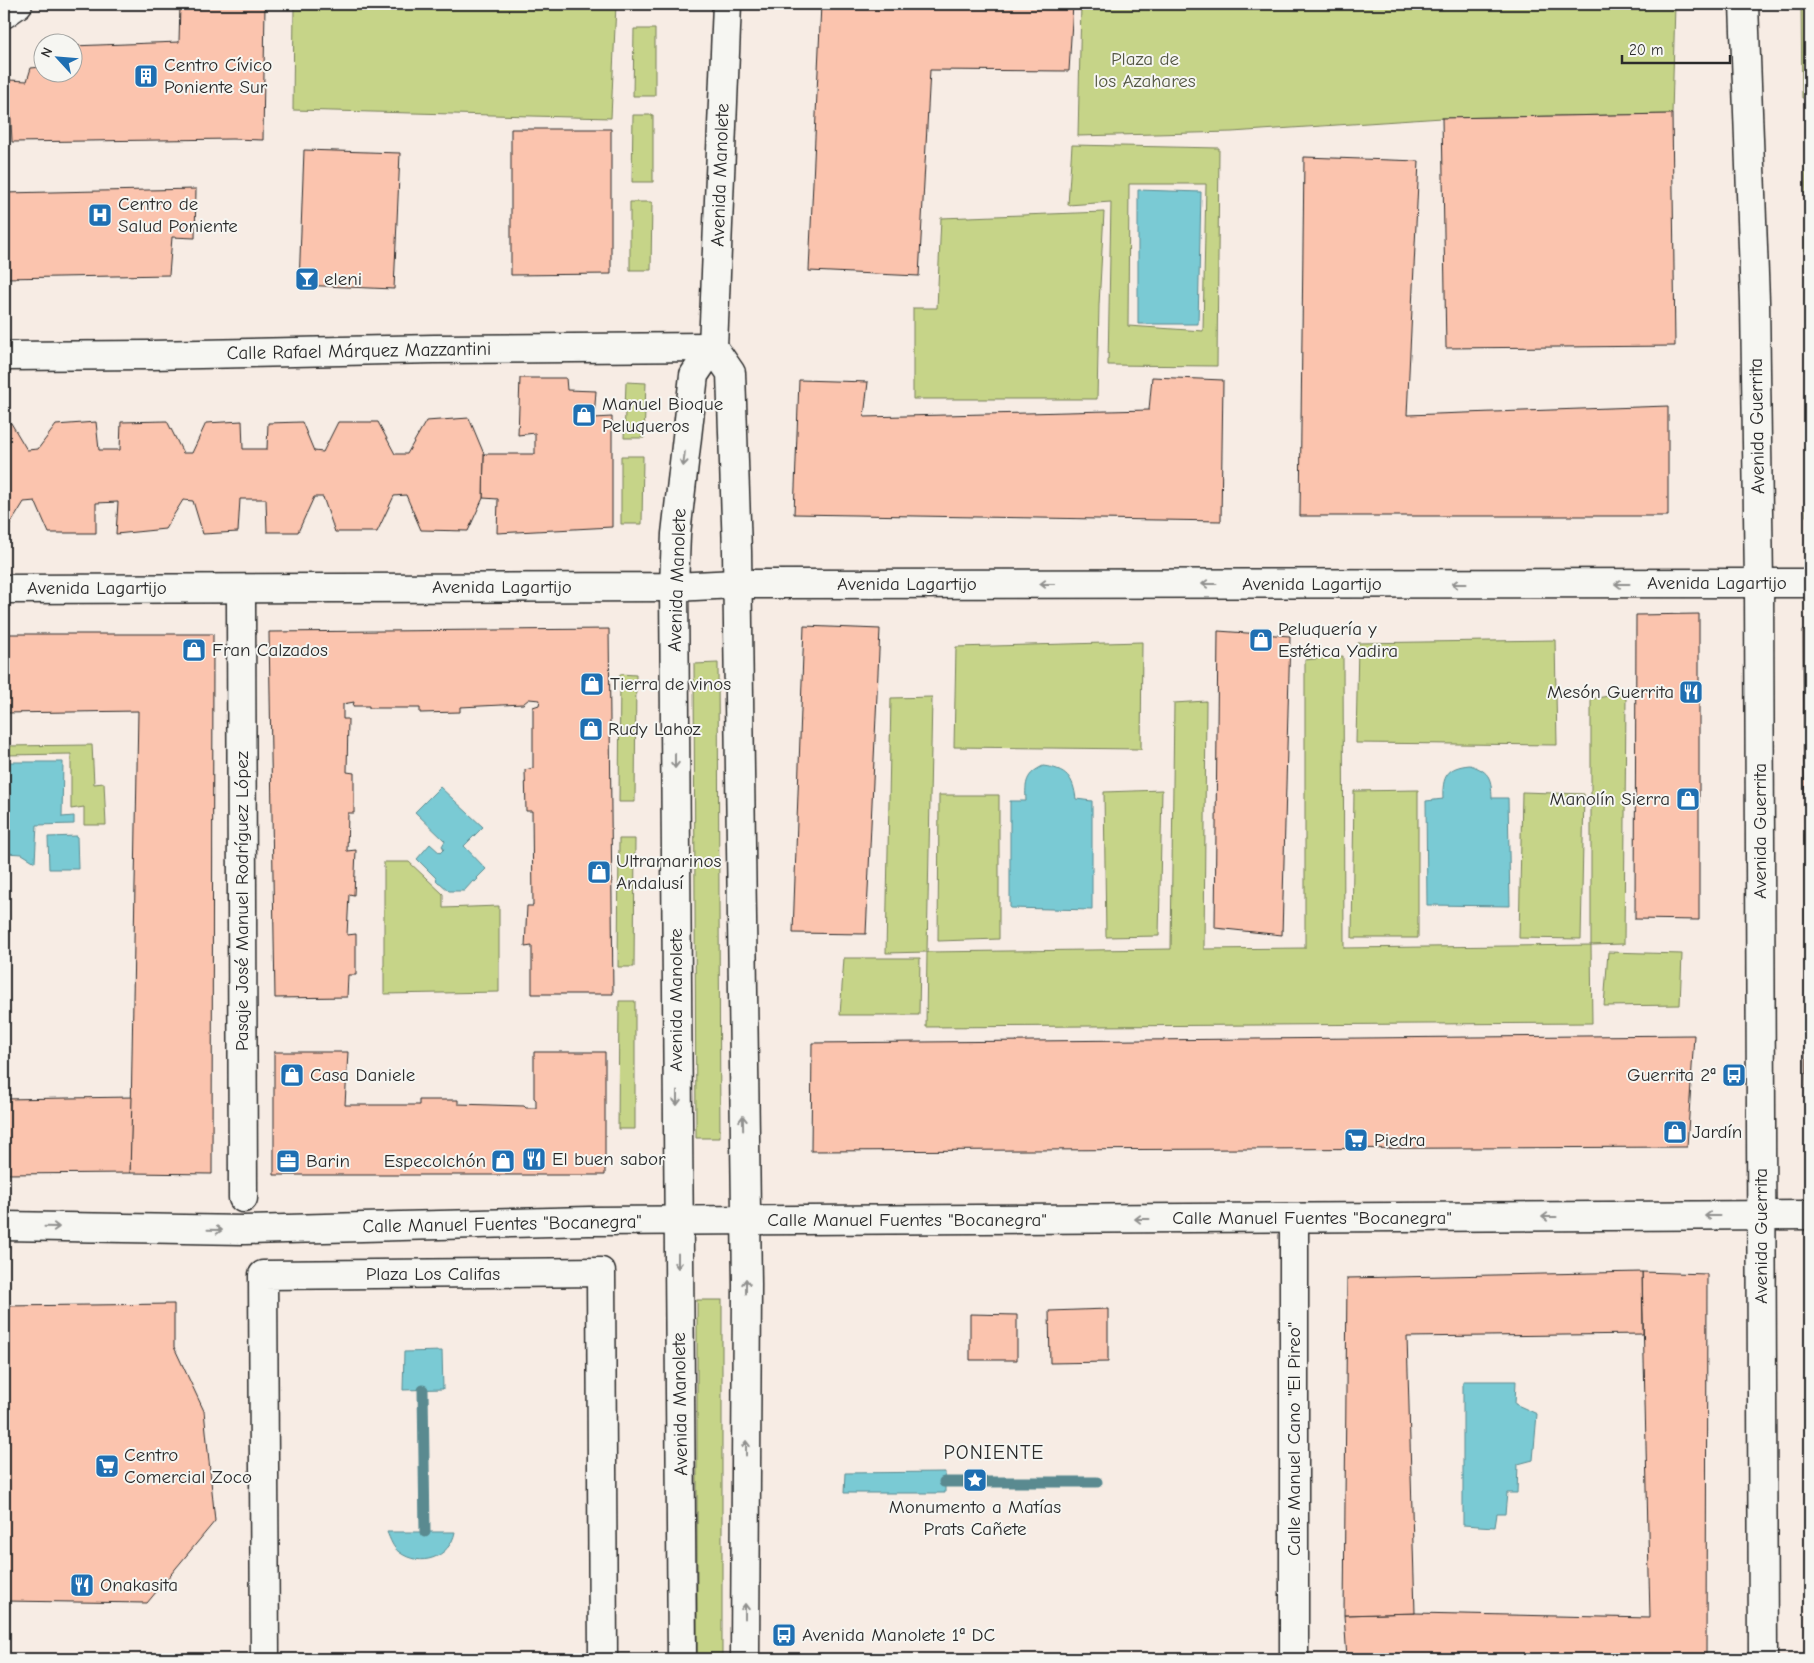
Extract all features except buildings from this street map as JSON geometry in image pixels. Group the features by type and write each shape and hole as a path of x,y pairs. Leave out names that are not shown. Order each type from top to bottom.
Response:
{"street":[{"path":"4,14 18,4"},
{"name":"Avenida Manolete","path":"682,1659 674,587 676,534 694,374 714,347 727,4"},
{"name":"Avenida Guerrita","path":"1744,4 1755,301 1759,584 1763,1659"},
{"path":"714,347 731,373 736,584 747,1285 745,1659"},
{"name":"Calle Rafael Márquez Mazzantini","path":"4,356 160,355 444,348 714,347"},
{"name":"Avenida Lagartijo","path":"4,589 674,587 736,584 1810,583"},
{"name":"Pasaje José Manuel Rodríguez López","path":"241,603 243,1198"},
{"name":"Calle Manuel Fuentes \"Bocanegra\"","path":"4,1226 244,1230 678,1221 1810,1215"},
{"name":"Calle Manuel Cano \"El Pireo\"","path":"1294,1218 1294,1659"},
{"name":"Plaza Los Califas","path":"265,1659 264,1275 600,1272 603,1659"}],"green space":[{"path":"294,4 616,4 611,118 293,110"},
{"name":"Plaza de los Azahares","path":"1081,4 1675,4 1672,114 1442,118 1232,132 1078,136"},
{"path":"1801,4 1810,4 1810,98 1802,98"},
{"path":"634,29 655,29 655,96 633,96"},
{"path":"633,115 653,115 653,182 632,182"},
{"path":"1805,126 1810,126 1810,264 1805,264"},
{"path":"1072,145 1219,148 1217,366 1108,365 1111,202 1068,205","holes":["1129,184 1206,184 1203,331 1128,326"]},
{"path":"630,202 652,202 651,270 630,270"},
{"path":"1104,212 1099,305 1097,399 913,399 913,308 937,308 941,218"},
{"path":"1805,291 1810,291 1810,328 1805,328"},
{"path":"1806,352 1810,352 1810,416 1807,416"},
{"path":"626,382 646,383 644,438 624,438"},
{"path":"1806,433 1810,433 1810,516 1806,516"},
{"path":"621,456 643,456 642,524 621,524"},
{"path":"1555,640 1557,745 1356,743 1358,643"},
{"path":"1142,642 1141,749 954,747 956,647"},
{"path":"1343,656 1344,948 1591,945 1592,1023 926,1027 927,952 1171,949 1174,703 1206,701 1204,949 1305,948 1305,660"},
{"path":"718,663 720,1138 696,1138 694,664"},
{"path":"620,674 636,675 635,802 619,802"},
{"path":"1626,693 1624,944 1591,945 1591,699"},
{"path":"932,697 927,952 886,953 891,698"},
{"path":"92,745 94,784 104,783 106,825 84,825 84,807 71,809 71,754 4,755 4,746"},
{"path":"1162,790 1159,936 1106,937 1104,792"},
{"path":"1418,790 1418,938 1352,938 1354,791"},
{"path":"1522,792 1584,794 1581,939 1519,938"},
{"path":"939,795 999,795 999,939 938,941"},
{"path":"619,839 635,839 634,967 618,967"},
{"path":"384,862 409,862 443,894 443,908 499,906 499,992 384,994"},
{"path":"1608,952 1682,954 1680,1005 1604,1006"},
{"path":"844,958 920,958 919,1015 840,1015"},
{"path":"619,1001 635,1001 635,1129 618,1129"},
{"path":"697,1300 722,1300 722,1659 697,1659"}],"water":[{"path":"1138,190 1201,192 1198,324 1138,324"},
{"path":"4,762 63,762 62,817 74,816 74,824 37,825 35,862 22,854 5,853"},
{"path":"1470,765 1482,770 1488,777 1492,798 1508,798 1510,906 1427,905 1426,801 1443,799 1445,779 1448,774 1456,768"},
{"path":"1043,766 1058,769 1067,775 1073,785 1076,799 1092,801 1092,910 1010,908 1010,801 1026,801 1026,784 1028,779 1033,772"},
{"path":"440,787 483,827 464,846 486,869 464,891 449,891 417,859 430,844 440,853 444,849 442,846 445,841 415,812"},
{"path":"77,836 78,869 49,869 48,837"},
{"path":"442,1351 443,1389 403,1390 404,1352"},
{"path":"1463,1381 1516,1381 1515,1404 1537,1414 1533,1460 1518,1464 1517,1493 1507,1493 1505,1514 1497,1514 1495,1527 1463,1525"},
{"path":"945,1472 945,1493 844,1493 845,1473"},
{"path":"387,1532 455,1532 452,1541 441,1554 425,1560 407,1557 399,1552 393,1546"}],"waterway":[{"path":"423,1390 425,1532"},
{"path":"944,1482 1097,1482"}],"place":[{"name":"Centro Cívico Poniente Sur","path":"146,76"},
{"name":"Centro de Salud Poniente","path":"100,215"},
{"name":"eleni","path":"307,279"},
{"name":"Manuel Bioque Peluqueros","path":"584,415"},
{"name":"Peluquería y Estética Yadira","path":"1261,640"},
{"name":"Fran Calzados","path":"194,650"},
{"name":"Tierra de vinos","path":"592,684"},
{"name":"Mesón Guerrita","path":"1691,692"},
{"name":"Rudy Lahoz","path":"591,729"},
{"name":"Manolín Sierra","path":"1688,799"},
{"name":"Ultramarinos Andalusí","path":"599,872"},
{"name":"Casa Daniele","path":"292,1075"},
{"name":"Guerrita 2ª","path":"1734,1075"},
{"name":"Jardín","path":"1675,1132"},
{"name":"Piedra","path":"1356,1140"},
{"name":"El buen sabor","path":"534,1159"},
{"name":"Barin","path":"288,1161"},
{"name":"Especolchón","path":"503,1161"},
{"name":"Centro Comercial Zoco","path":"107,1466"},
{"name":"Monumento a Matías Prats Cañete","path":"975,1480"},
{"name":"Onakasita","path":"82,1585"},
{"name":"Avenida Manolete 1ª DC","path":"784,1635"}],"district":[{"name":"PONIENTE","path":"994,1452"}]}
